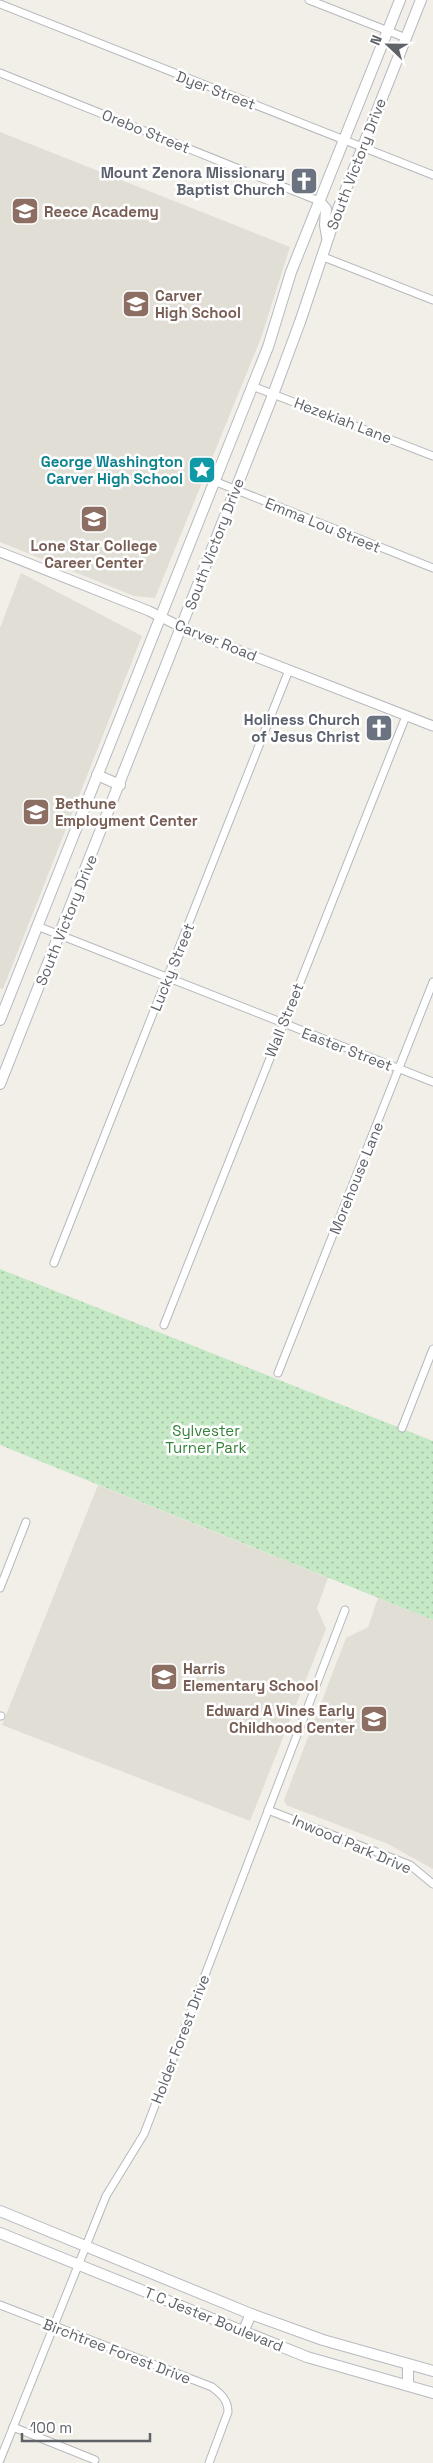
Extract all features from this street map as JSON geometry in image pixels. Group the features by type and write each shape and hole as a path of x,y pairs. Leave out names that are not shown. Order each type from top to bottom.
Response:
{"main road":[{"name":"South Victory Drive","path":"0,1020 268,347 291,272 400,0"},
{"name":"South Victory Drive","path":"0,1084 61,935 273,393 300,322 321,256 421,0"},
{"path":"319,201 326,209 325,225 328,238"},
{"path":"97,775 120,785"},
{"name":"T C Jester Boulevard","path":"0,2212 86,2245 251,2314 323,2340 433,2371"},
{"name":"T C Jester Boulevard","path":"0,2233 307,2357 408,2384 433,2393"},
{"path":"243,2332 251,2314"},
{"path":"408,2364 408,2384"}],"street":[{"path":"309,0 406,38"},
{"name":"Dyer Street","path":"0,4 433,175"},
{"name":"Orebo Street","path":"0,73 319,201"},
{"path":"321,256 433,300"},
{"name":"Hezekiah Lane","path":"252,386 433,456"},
{"name":"Emma Lou Street","path":"214,481 433,568"},
{"name":"Carver Road","path":"0,552 289,670 433,726"},
{"name":"Lucky Street","path":"54,1263 289,670"},
{"name":"Wall Street","path":"164,1325 406,716"},
{"name":"Easter Street","path":"37,926 433,1082"},
{"name":"Morehouse Lane","path":"278,1373 433,982"},
{"path":"402,1428 433,1349"},
{"path":"0,1588 26,1522"},
{"name":"Holder Forest Drive","path":"0,2460 106,2196 144,2134 345,1610"},
{"name":"Inwood Park Drive","path":"268,1810 410,1865 433,1884"},
{"name":"Birchtree Forest Drive","path":"0,2305 212,2387 228,2404 228,2412 209,2463"},
{"path":"13,2427 95,2460"}],"shaded area":[{"name":"Carver High School","path":"0,132 290,247 261,338 155,598 134,596 0,542"},
{"name":"Bethune Employment Center","path":"21,573 142,636 3,989 0,988 0,628"},
{"name":"Harris Elementary School","path":"98,1485 328,1578 317,1608 326,1629 250,1821 2,1725"},
{"name":"Edward A Vines Early Childhood Center","path":"378,1598 433,1620 433,1869 388,1844 286,1805 284,1800 346,1638 368,1627"}],"green space":[{"name":"Sylvester Turner Park","path":"0,1269 433,1441 433,1620 0,1445"}],"place":[{"name":"Mount Zenora Missionary Baptist Church","path":"304,181"},
{"name":"Reece Academy","path":"25,211"},
{"name":"Carver High School","path":"136,304"},
{"name":"George Washington Carver High School","path":"202,470"},
{"name":"Lone Star College Career Center","path":"94,519"},
{"name":"Holiness Church of Jesus Christ","path":"379,728"},
{"name":"Bethune Employment Center","path":"36,812"},
{"name":"Harris Elementary School","path":"164,1677"},
{"name":"Edward A Vines Early Childhood Center","path":"374,1719"}]}
